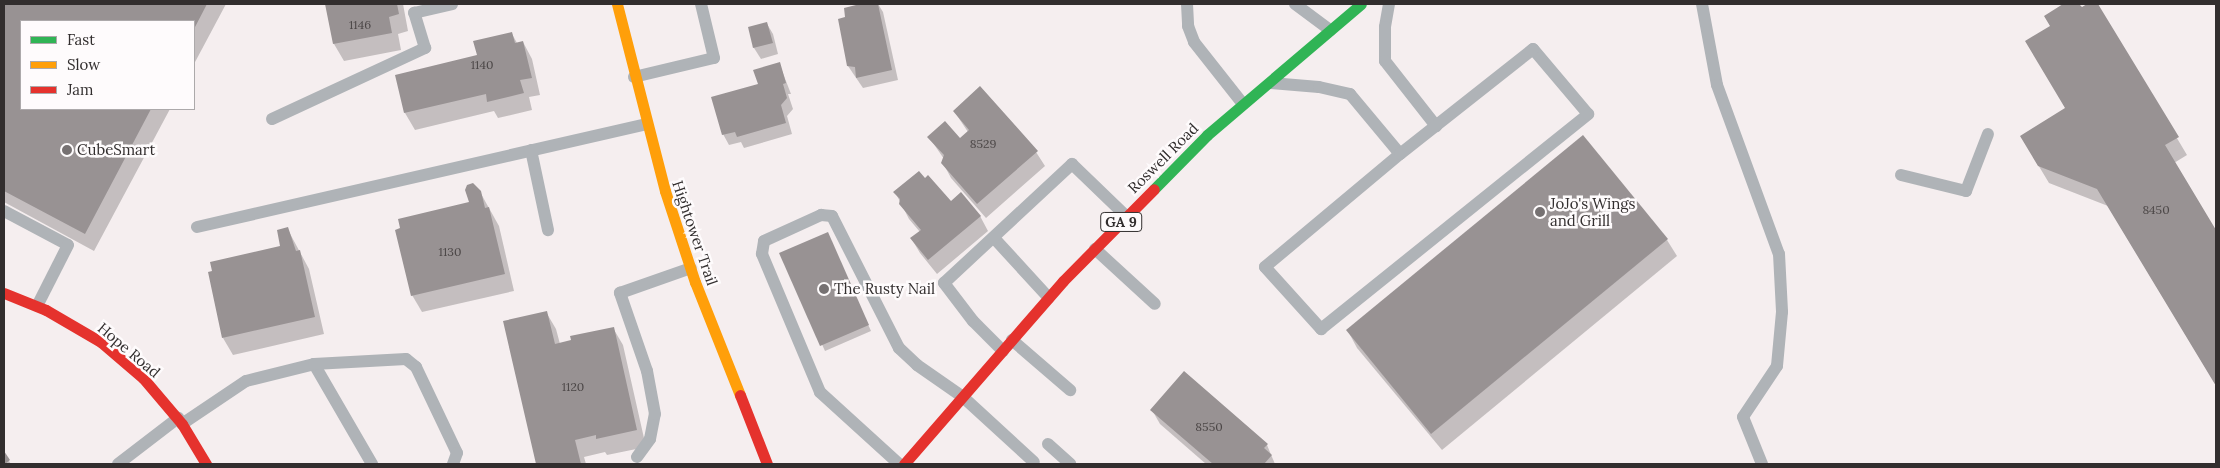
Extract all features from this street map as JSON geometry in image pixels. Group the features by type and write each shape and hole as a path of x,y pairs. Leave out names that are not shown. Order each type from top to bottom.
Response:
{"street":[{"name":"Hightower Trail","path":"617,4 646,124 690,268 767,464"},
{"name":"Roswell Road","path":"904,464 1049,298 1207,135 1361,4"},
{"name":"Hope Road","path":"4,293 37,306 101,342 143,378 180,421 206,464"}],"lane":[{"path":"272,119 425,48 414,13 452,4"},
{"path":"634,76 714,58 701,4"},
{"path":"1186,4 1188,26 1194,42 1243,104"},
{"path":"1295,4 1330,30"},
{"path":"1388,4 1385,27 1385,61 1436,126"},
{"path":"1702,4 1717,85 1779,254 1782,312 1778,366 1743,417 1762,464"},
{"path":"1533,49 1588,114 1321,329 1265,267 1436,126 1533,49"},
{"path":"1268,83 1319,87 1350,94 1400,154"},
{"path":"197,227 646,124"},
{"path":"1900,175 1966,191 1988,134"},
{"path":"531,150 548,230"},
{"path":"1003,351 973,321 944,283 1072,164 1127,217"},
{"path":"4,211 68,245 37,306"},
{"path":"899,464 820,392 762,254 764,241 821,215 832,216 899,348 917,365 963,397 1034,462"},
{"path":"994,238 1049,298"},
{"path":"1095,249 1155,304"},
{"path":"637,456 650,439 655,414 647,371 620,293 690,268"},
{"path":"1012,340 1070,390"},
{"path":"126,462 180,421 246,381 314,364 406,359 416,367 457,453 453,464"},
{"path":"314,364 372,464"},
{"path":"1048,444 1070,464"},
{"path":"913,454 924,464"}],"building":[{"name":"CubeSmart","path":"4,4 207,4 195,27 195,20 20,20 20,110 150,110 85,234 4,191"},
{"path":"325,4 397,4 399,14 389,17 392,33 333,44"},
{"path":"860,4 878,4 892,70 856,78 855,67 847,66 838,19 845,17 844,8"},
{"path":"2063,4 2079,4 2082,7 2087,4 2098,4 2179,137 2165,145 2216,230 2216,386 2097,189 2038,166 2020,136 2065,108 2025,41 2050,26 2044,16"},
{"path":"767,22 773,43 753,48 748,27"},
{"path":"512,32 515,43 523,41 532,78 520,80 524,93 487,102 486,94 404,113 395,75 477,55 473,41"},
{"path":"780,62 786,83 783,84 787,98 781,105 786,123 737,137 735,132 722,135 711,97 758,84 753,70"},
{"path":"980,86 1038,151 977,204 941,163 944,155 927,137 945,121 960,138 969,130 953,111"},
{"path":"1583,135 1668,239 1431,434 1346,330"},
{"path":"919,171 925,178 928,175 951,201 961,192 981,216 928,260 910,238 921,230 899,204 900,199 893,192"},
{"path":"473,183 481,191 485,208 489,207 505,274 411,296 395,230 400,228 398,219 469,202 465,190 467,185"},
{"path":"288,227 296,251 300,250 315,317 222,338 208,272 212,271 210,262 280,246 277,230"},
{"name":"The Rusty Nail","path":"828,232 869,325 820,346 779,253"},
{"path":"547,311 555,344 571,340 570,336 614,327 637,430 596,439 596,435 575,440 581,464 536,464 503,321"},
{"path":"1184,371 1268,444 1264,448 1272,455 1264,464 1213,464 1150,410"},
{"path":"4,451 10,460 5,464 4,464"}],"traffic: fast":[{"path":"1154,189 1207,135 1361,4"}],"traffic: slow":[{"path":"617,4 665,191 695,282 740,395"}],"traffic: jam":[{"path":"904,464 1063,281 1154,189"},
{"path":"4,293 46,310 101,342 143,378 182,424 206,464"},
{"path":"740,395 767,464"}],"place":[{"name":"CubeSmart","path":"67,150"},
{"name":"JoJo's Wings and Grill","path":"1540,212"},
{"name":"The Rusty Nail","path":"824,289"}]}
